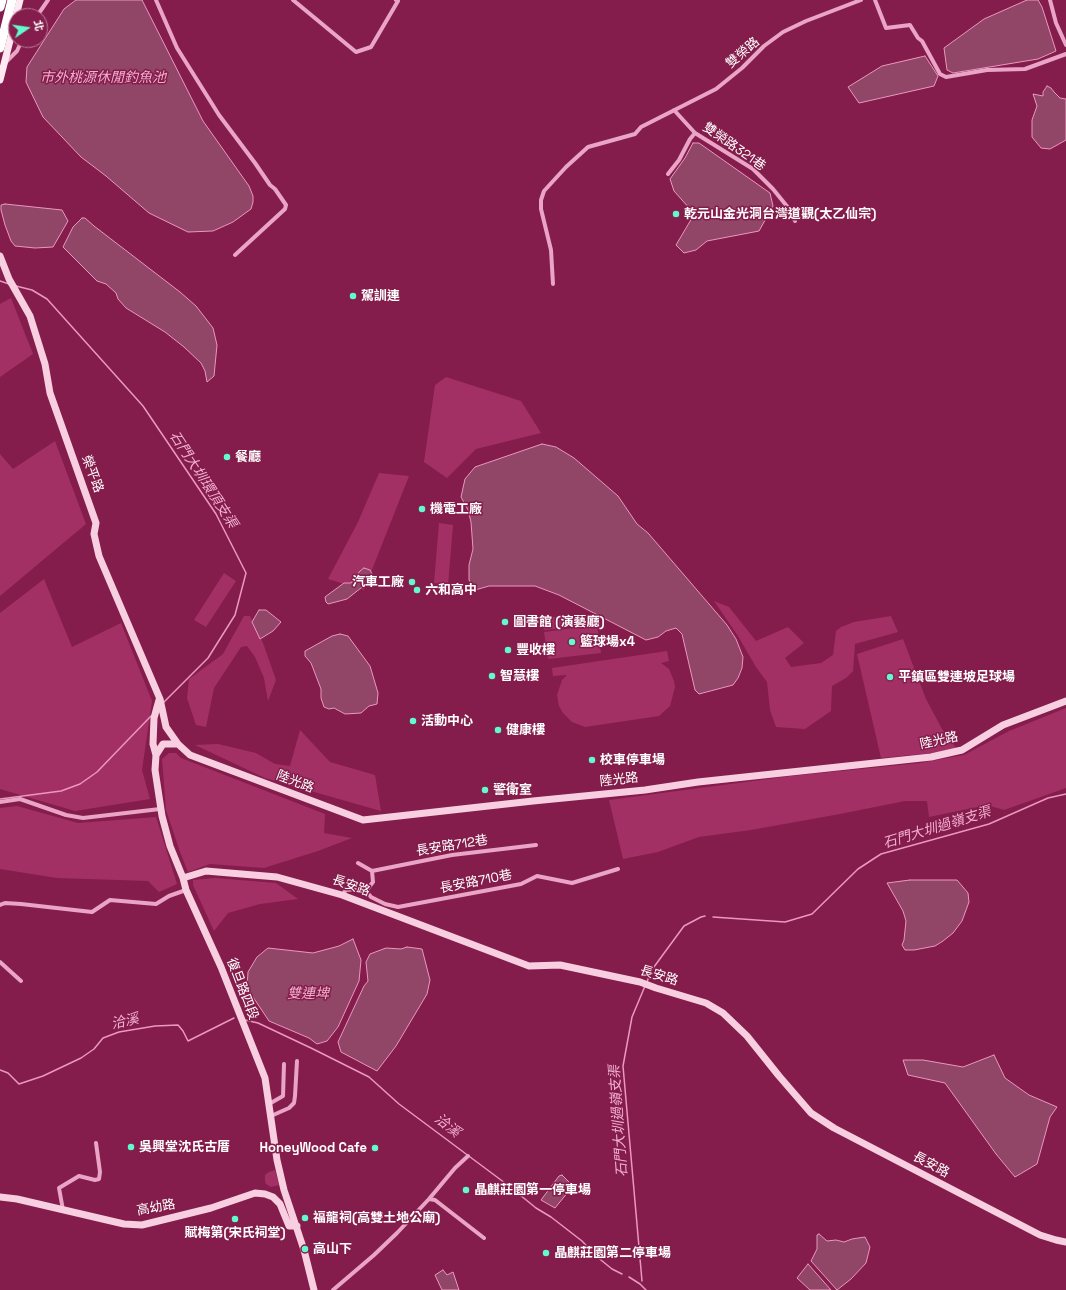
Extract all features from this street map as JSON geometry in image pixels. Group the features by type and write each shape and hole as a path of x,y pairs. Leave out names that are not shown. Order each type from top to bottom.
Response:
{"highway":[{"path":"0,7 2,0"},
{"path":"0,48 12,0"}],"main road":[{"path":"0,80 8,48"}],"street":[{"path":"156,0 177,48 210,102 286,205 285,209 235,255"},
{"path":"293,0 356,52 371,47 398,1 396,0"},
{"name":"雙榮路","path":"554,284 551,250 540,209 544,191 566,167 588,147 635,134 641,127 716,89 742,68 764,46 783,32 806,20 861,0"},
{"path":"875,0 886,28 910,25 918,38 922,41 940,74 946,77 987,70 1024,69 1066,54"},
{"path":"1050,0 1056,23 1066,45"},
{"path":"4,63 18,48"},
{"name":"雙榮路321巷","path":"674,110 695,133 752,169 773,189 790,210 795,221"},
{"path":"668,174 679,160 690,138 695,133"},
{"name":"榮平路","path":"0,256 11,282 33,323 46,364 50,393 96,523 94,534 99,556 160,699 166,728 178,744"},
{"name":"復旦路四段","path":"160,699 154,718 153,744 156,755 155,770 160,809 170,846 183,878 186,890 221,967 265,1078 277,1160 284,1190 297,1226 314,1290"},
{"name":"陸光路","path":"178,744 190,755 363,820 540,800 646,790 721,779 931,757 962,750 1003,725 1066,701"},
{"path":"156,755 163,744 178,744"},
{"path":"0,802 20,799 66,815 83,818 160,809"},
{"name":"長安路712巷","path":"372,871 452,855 536,845"},
{"path":"342,895 346,890 356,889 366,891 373,882 372,871 358,863"},
{"name":"長安路710巷","path":"366,891 376,900 398,907 481,890 521,884 537,876 572,883 618,869"},
{"name":"長安路","path":"183,878 206,871 277,876 342,895 529,966 560,965 640,982 706,1003 723,1013 747,1036 783,1082 811,1113 834,1128 1040,1235 1066,1242"},
{"path":"0,905 6,903 21,904 92,912 110,900 156,904 169,896 186,890"},
{"path":"0,962 21,981"},
{"path":"271,1116 289,1108 294,1103 297,1061"},
{"path":"269,1104 283,1096 284,1064"},
{"path":"63,1210 59,1188 79,1176 95,1180 99,1179 100,1172 96,1144"},
{"path":"333,1290 374,1255 429,1199 455,1168 468,1156"},
{"name":"高幼路","path":"0,1197 18,1199 124,1224 142,1225 211,1208 255,1194 266,1194 273,1197 280,1204 289,1226 297,1226"},
{"path":"429,1199 435,1200 484,1238"}],"shaded area":[{"path":"11,298 33,354 0,377 0,304"},
{"path":"446,377 521,401 541,433 476,449 447,478 424,462 435,385"},
{"path":"55,441 86,524 0,596 0,454 13,469"},
{"path":"379,473 409,476 364,590 328,579 358,522"},
{"path":"439,523 453,525 448,585 434,583"},
{"path":"224,573 236,581 206,627 194,620"},
{"path":"44,579 72,647 121,623 152,701 142,770 150,799 75,811 0,789 0,613"},
{"path":"714,601 729,607 756,641 788,627 804,643 785,658 791,667 821,663 833,655 836,631 841,627 854,622 891,616 898,632 855,644 853,671 846,678 832,686 831,711 805,729 776,727 770,710 767,682"},
{"path":"244,616 250,616 263,643 276,680 268,701 264,678 255,657 247,646 241,647 214,688 206,727 196,725 187,698 189,679 223,654"},
{"path":"564,616 566,628 544,630 542,618"},
{"name":"籃球場x4","path":"597,625 601,653 548,659 544,632"},
{"name":"平鎮區雙連坡足球場","path":"903,639 926,699 942,729 957,749 881,758 857,654"},
{"path":"667,651 669,661 661,663 669,669 675,687 670,706 659,716 585,727 572,722 563,713 559,706 557,695 562,680 567,675 553,676 552,668"},
{"path":"1066,708 1066,788 1004,810 987,805 929,817 927,801 905,801 751,830 699,837 658,852 623,859 609,800 791,776 920,763 964,755 1009,731"},
{"path":"300,730 330,762 375,775 381,811 265,778 195,745 218,744 256,753 275,764 290,766"},
{"path":"169,753 176,753 181,758 325,814 324,833 352,838 318,851 264,868 210,864 188,872 166,810 162,759"},
{"path":"17,806 78,823 156,817 177,884 159,892 148,881 57,878 0,869 0,808"},
{"path":"215,878 276,883 298,899 260,904 228,913 214,931 193,885 193,880"},
{"path":"275,1170 279,1185 271,1187 266,1184 265,1175"}],"water":[{"name":"市外桃源休閒釣魚池","path":"76,0 142,0 203,121 249,186 253,196 251,209 233,222 213,231 188,232 149,213 106,176 81,157 43,117 26,82 27,67 39,48 48,48 48,34 64,9"},
{"path":"1027,0 1038,0 1042,7 1056,51 1038,59 953,73 947,70 944,48 984,19"},
{"path":"925,56 938,76 934,86 859,103 848,87 882,66"},
{"path":"1047,86 1051,88 1060,98 1066,99 1066,140 1050,149 1041,148 1032,137 1032,120 1037,106 1033,94 1043,96 1043,92"},
{"path":"693,143 699,143 770,193 773,206 759,231 707,241 696,250 684,253 676,245 692,218 690,209 674,191 670,179 685,158"},
{"path":"5,204 62,210 68,221 53,247 35,248 15,246 11,241 1,210 1,205"},
{"path":"82,218 85,218 180,292 196,306 213,328 217,345 214,376 207,382 205,371 201,363 184,347 165,332 126,308 118,299 116,293 106,284 97,281 63,247 73,227"},
{"path":"542,444 556,447 574,458 618,496 637,524 648,533 727,625 736,639 743,657 742,668 733,685 699,694 695,690 682,634 676,628 666,631 658,637 646,640 559,595 535,586 489,586 475,590 469,580 469,565 473,549 471,522 468,510 461,497 465,479 475,467"},
{"path":"364,568 370,570 372,574 371,580 347,599 328,604 326,602 325,597 344,583 351,583"},
{"path":"259,610 266,610 281,622 273,631 260,639 252,622"},
{"path":"340,634 348,636 370,666 378,693 377,704 369,706 361,713 345,714 334,708 329,709 324,707 321,698 321,689 311,663 305,656 305,651 332,636"},
{"path":"910,880 957,880 968,893 969,902 962,921 953,933 935,946 905,950 902,945 906,921 903,911 887,883"},
{"name":"雙連埤","path":"353,939 361,960 359,981 338,1027 327,1041 317,1044 309,1038 269,1021 247,988 248,972 257,957 268,948 313,953 339,946"},
{"name":"雙連埤","path":"407,947 422,949 430,980 427,994 396,1046 377,1071 341,1052 338,1042 364,986 368,981 366,962 370,954 386,948 401,949"},
{"path":"994,1055 1005,1078 1029,1095 1057,1107 1050,1117 1037,1164 1015,1177 996,1154 945,1083 908,1075 903,1060 923,1060 963,1067"},
{"path":"562,1175 573,1186 555,1208 541,1200 559,1176"},
{"path":"819,1234 827,1241 836,1240 844,1242 865,1237 870,1247 866,1263 851,1279 837,1290 811,1261 817,1249 817,1235"},
{"path":"808,1264 831,1290 810,1290 797,1278"},
{"path":"443,1270 447,1275 453,1272 459,1290 442,1290 435,1275"}],"waterway":[{"name":"石門大圳環頂支渠","path":"0,281 9,284"},
{"name":"石門大圳環頂支渠","path":"16,286 32,290 47,299 143,406 216,514 246,573 235,615 208,658 163,703"},
{"name":"石門大圳環頂支渠","path":"0,799 61,791 80,784 97,772 151,716"},
{"name":"石門大圳過嶺支渠","path":"713,917 785,922 812,914 858,869 881,854 989,824 1048,798 1066,794"},
{"name":"石門大圳過嶺支渠","path":"647,982 651,971 684,926 705,916"},
{"name":"石門大圳過嶺支渠","path":"642,1281 623,1066 632,1017 645,986"},
{"name":"洽溪","path":"0,1070 8,1073 19,1084 43,1076 81,1058 94,1049 103,1038 119,1032 155,1026 178,1025 188,1041 234,1018"},
{"name":"洽溪","path":"245,1020 258,1023 369,1077 399,1104 536,1208 551,1217 582,1241 596,1256 612,1269 622,1274"},
{"name":"洽溪","path":"629,1277 646,1290"}],"place":[{"name":"乾元山金光洞台灣道觀(太乙仙宗)","path":"676,214"},
{"name":"駕訓連","path":"353,296"},
{"name":"餐廳","path":"227,457"},
{"name":"機電工廠","path":"422,509"},
{"name":"汽車工廠","path":"412,582"},
{"name":"六和高中","path":"417,590"},
{"name":"圖書館 (演藝廳)","path":"505,622"},
{"name":"籃球場x4","path":"572,642"},
{"name":"豐收樓","path":"508,650"},
{"name":"智慧樓","path":"492,676"},
{"name":"平鎮區雙連坡足球場","path":"890,677"},
{"name":"活動中心","path":"413,721"},
{"name":"健康樓","path":"498,730"},
{"name":"校車停車場","path":"592,760"},
{"name":"警衛室","path":"485,790"},
{"name":"吳興堂沈氏古厝","path":"131,1147"},
{"name":"HoneyWood Cafe","path":"375,1148"},
{"name":"晶麒莊園第一停車場","path":"466,1190"},
{"name":"福龍祠(高雙土地公廟)","path":"305,1218"},
{"name":"賦梅第(宋氏祠堂)","path":"235,1219"},
{"name":"高山下","path":"305,1249"},
{"name":"晶麒莊園第二停車場","path":"546,1253"}]}
